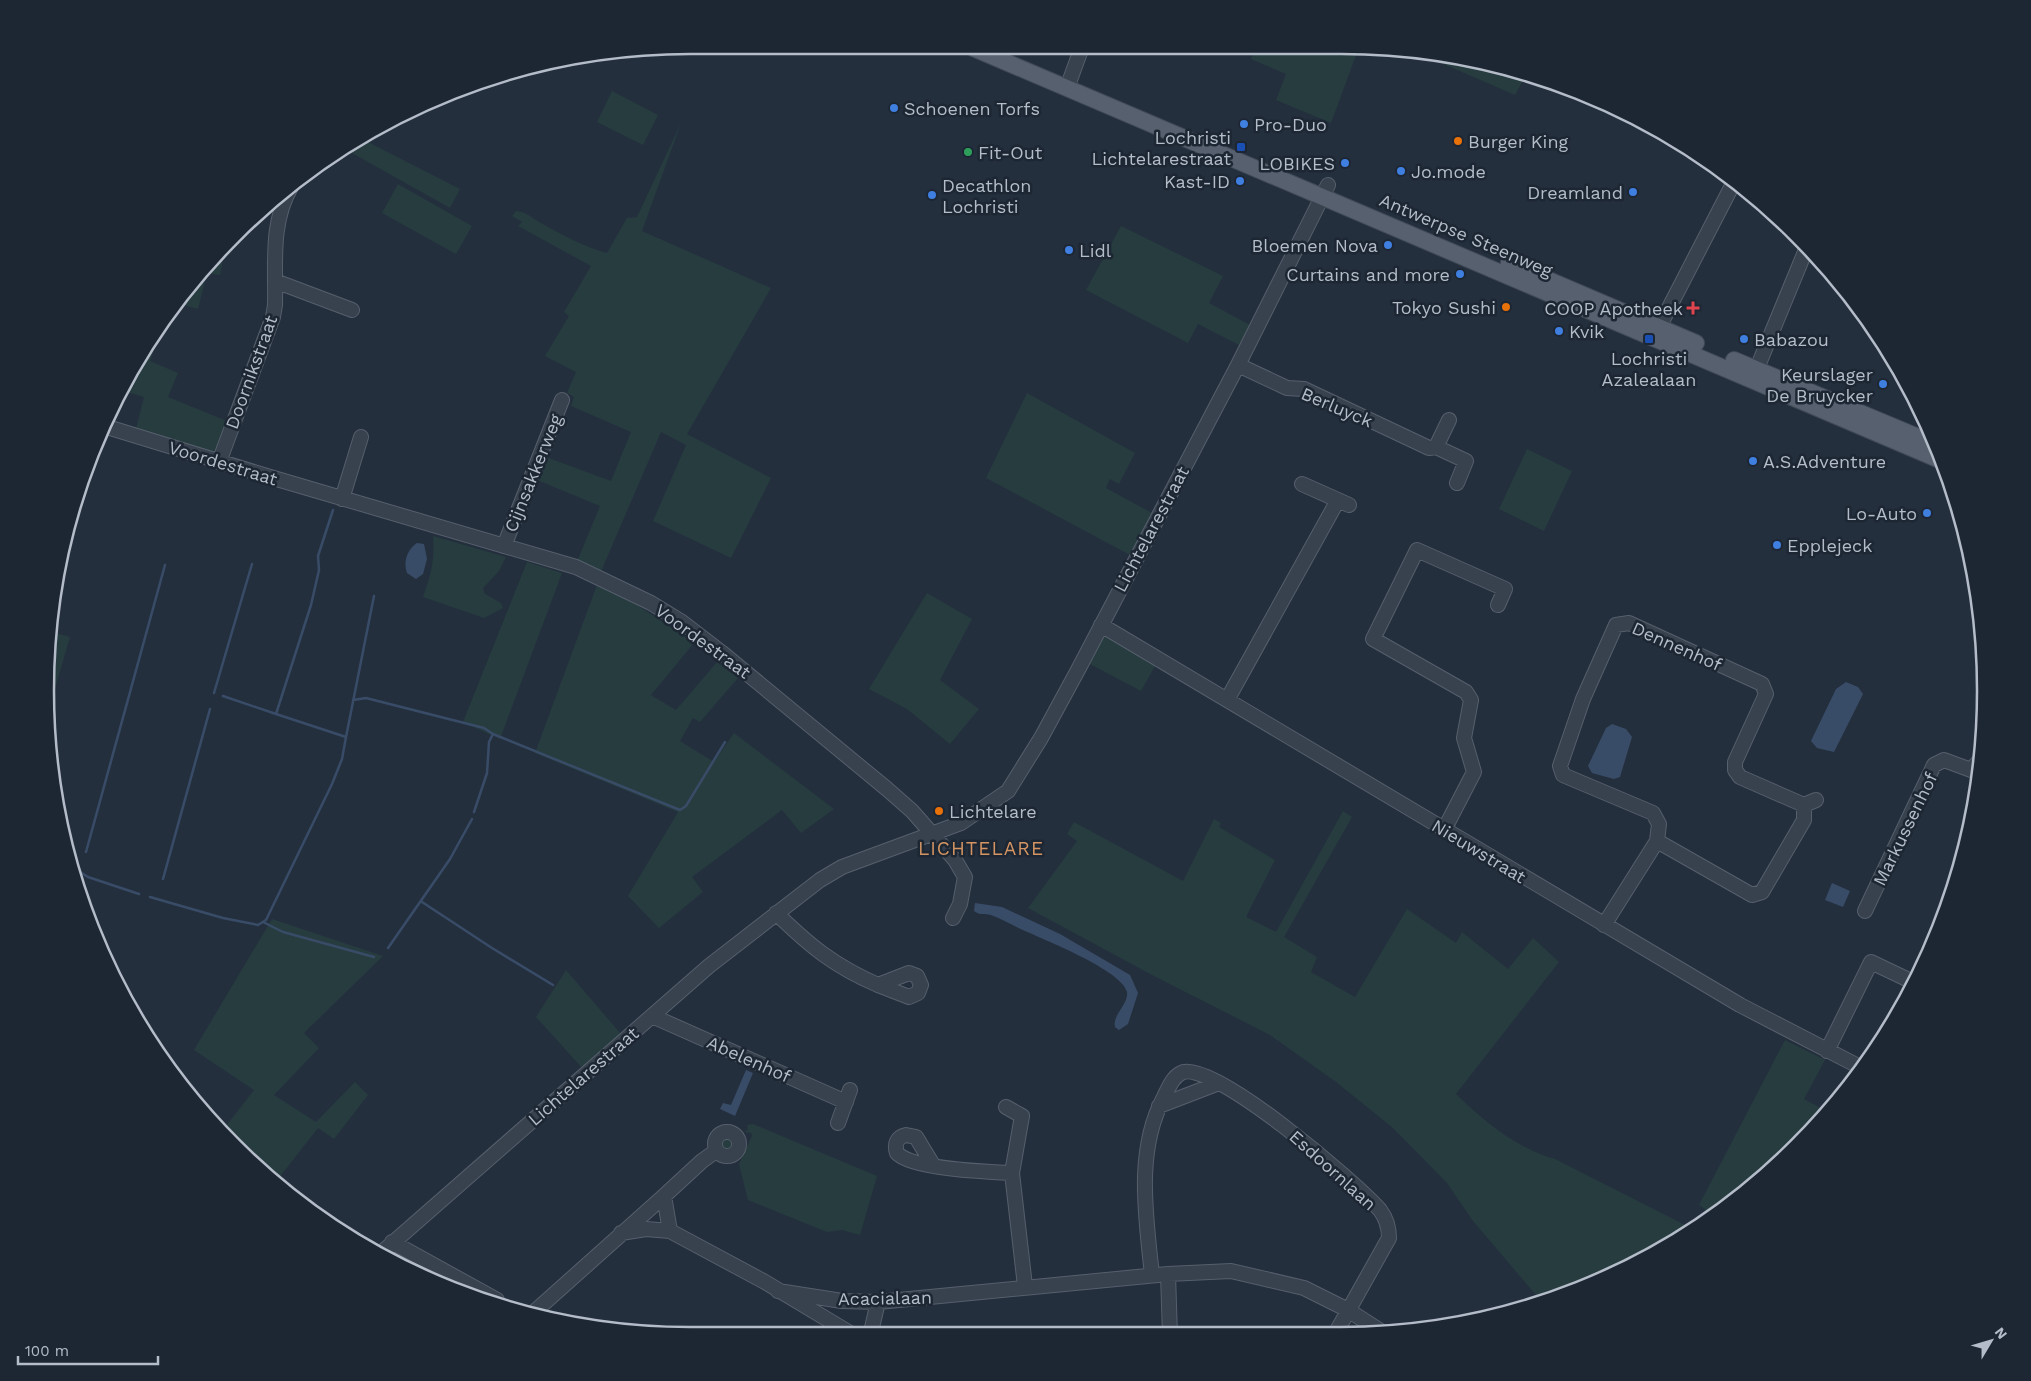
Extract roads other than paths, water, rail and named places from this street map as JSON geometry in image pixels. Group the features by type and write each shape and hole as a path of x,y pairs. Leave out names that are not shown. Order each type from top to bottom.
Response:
{"main road":[{"name":"Antwerpse Steenweg","path":"989,54 1069,83 1656,332 1927,441"},
{"name":"Antwerpse Steenweg","path":"1010,54 1069,83"},
{"name":"Antwerpse Steenweg","path":"1755,373 1932,456"}],"street":[{"path":"1069,83 1079,54"},
{"path":"1656,332 1731,188"},
{"name":"Lichtelarestraat","path":"385,1249 652,1016 776,913 831,872 961,823 1008,792 1041,738 1101,626 1238,365 1325,190"},
{"name":"Doornikstraat","path":"219,462 273,317 276,281 276,228 285,200"},
{"path":"1755,373 1804,254"},
{"path":"276,281 352,310"},
{"name":"Berluyck","path":"1238,365 1287,388 1304,390 1429,448 1436,447 1466,462 1457,483"},
{"name":"Cijnsakkerweg","path":"504,546 562,400"},
{"path":"1436,447 1449,420"},
{"name":"Voordestraat","path":"110,428 342,499 576,567 651,603 682,622 887,788 912,811 932,835"},
{"path":"342,499 361,437"},
{"path":"1227,700 1344,503 1302,484"},
{"path":"1444,830 1474,772 1464,738 1471,700 1466,692 1373,639 1417,550 1505,589 1498,605"},
{"name":"Dennenhof","path":"1629,623 1762,684 1766,694 1735,762 1735,770 1740,777 1810,803 1804,820 1762,892 1752,895 1657,841 1659,824 1653,813 1563,775 1560,766 1583,699 1616,625 1629,623"},
{"name":"Nieuwstraat","path":"1101,626 1740,1005 1855,1065"},
{"name":"Markussenhof","path":"1865,911 1934,765 1944,760 1971,770 1973,768"},
{"path":"932,835 955,860 965,877 960,904 953,918"},
{"path":"1604,925 1657,841"},
{"path":"776,913 810,946 830,960 878,985"},
{"path":"1827,1051 1871,962 1908,980"},
{"name":"Abelenhof","path":"652,1016 848,1096 838,1123"},
{"name":"Esdoornlaan","path":"1152,1275 1145,1212 1146,1153 1151,1125 1173,1080 1183,1072 1196,1072 1219,1083 1259,1107 1297,1136 1380,1210 1387,1222 1389,1238 1339,1327"},
{"path":"1159,1106 1219,1083"},
{"path":"1006,1107 1022,1116 1012,1173 1025,1286"},
{"path":"538,1309 620,1233 716,1151"},
{"path":"933,1166 1012,1173"},
{"path":"664,1196 670,1231"},
{"name":"Acacialaan","path":"620,1233 646,1229 670,1231 778,1291 842,1301 878,1302 1025,1286 1152,1275 1232,1271 1304,1288 1348,1310 1373,1326"},
{"path":"392,1242 481,1291"},
{"path":"1168,1274 1170,1327"},
{"path":"778,1291 840,1327"},
{"path":"872,1327 878,1302"}],"water":[{"path":"417,543 424,544 427,559 423,574 416,579 407,573 405,565 408,553"},
{"path":"1846,682 1858,687 1863,694 1834,752 1817,748 1811,741 1836,689"},
{"path":"1612,724 1626,729 1632,737 1620,777 1614,779 1592,773 1588,766 1606,728"},
{"path":"1832,883 1850,891 1843,907 1825,900"},
{"path":"975,903 1002,907 1060,934 1130,975 1138,993 1128,1024 1119,1030 1115,1027 1116,1018 1126,1001 1127,992 1122,983 1111,974 1080,956 999,918 976,913 974,911"},
{"path":"746,1070 753,1073 735,1116 720,1109 723,1103 731,1105"}],"waterway":[{"path":"150,897 223,918 258,925 266,920 332,784 342,759 346,737 276,714 311,605 319,570 318,556 333,510"},
{"path":"214,693 252,564"},
{"path":"86,852 165,565"},
{"path":"346,737 374,596"},
{"path":"223,696 276,714"},
{"path":"353,700 366,698 484,728 493,734 680,810 686,806 725,742"},
{"path":"163,879 210,709"},
{"path":"474,812 487,773 489,742 493,734"},
{"path":"388,948 450,859 472,819"},
{"path":"81,872 88,877 139,894"},
{"path":"422,902 553,985"},
{"path":"263,922 283,932 374,957"}],"place":[{"name":"Schoenen Torfs","path":"894,108"},
{"name":"Pro-Duo","path":"1244,124"},
{"name":"Burger King","path":"1458,141"},
{"name":"Lochristi Lichtelarestraat","path":"1241,147"},
{"name":"Fit-Out","path":"968,152"},
{"name":"LOBIKES","path":"1345,163"},
{"name":"Jo.mode","path":"1401,171"},
{"name":"Kast-ID","path":"1240,181"},
{"name":"Dreamland","path":"1633,192"},
{"name":"Decathlon Lochristi","path":"932,195"},
{"name":"Bloemen Nova","path":"1388,245"},
{"name":"Lidl","path":"1069,250"},
{"name":"Curtains and more","path":"1460,274"},
{"name":"Tokyo Sushi","path":"1506,307"},
{"name":"COOP Apotheek","path":"1693,308"},
{"name":"Kvik","path":"1559,331"},
{"name":"Lochristi Azalealaan","path":"1649,339"},
{"name":"Babazou","path":"1744,339"},
{"name":"Keurslager De Bruycker","path":"1883,384"},
{"name":"A.S.Adventure","path":"1753,461"},
{"name":"Lo-Auto","path":"1927,513"},
{"name":"Epplejeck","path":"1777,545"},
{"name":"Lichtelare","path":"939,811"}],"district":[{"name":"LICHTELARE","path":"981,848"}]}
